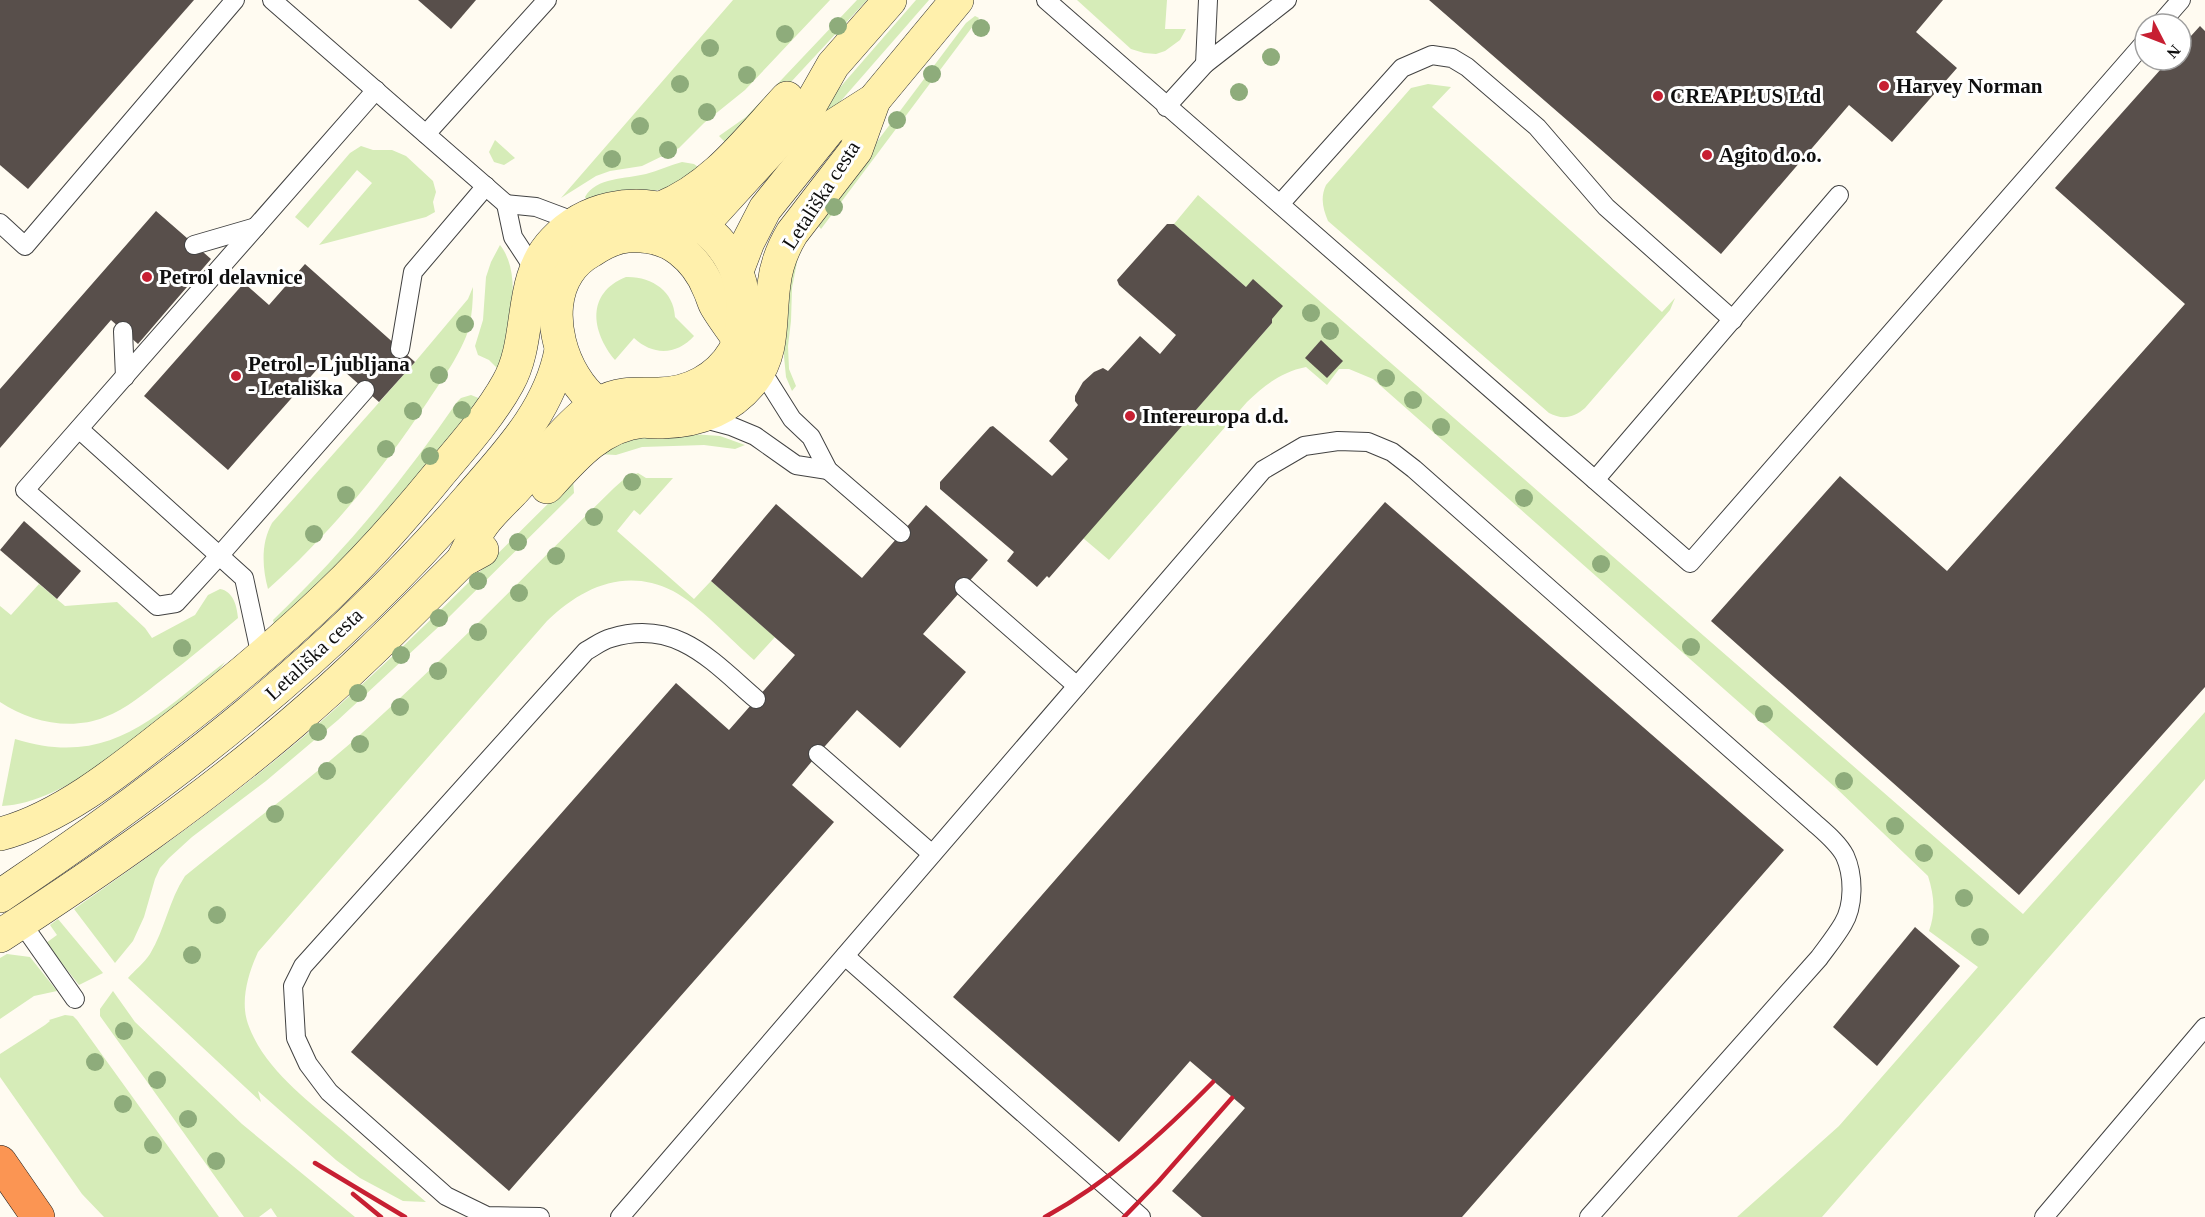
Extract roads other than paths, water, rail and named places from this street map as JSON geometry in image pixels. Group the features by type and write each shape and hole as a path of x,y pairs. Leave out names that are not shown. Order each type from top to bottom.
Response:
{"highway":[{"path":"0,1162 38,1217"}],"main road":[{"name":"Letališka cesta","path":"663,240 684,233 712,214 808,109 833,65 890,0"},
{"name":"Letališka cesta","path":"737,271 741,256 765,209 830,128 874,100 957,0"},
{"name":"Letališka cesta","path":"661,208 684,198 710,181 791,95 833,65"},
{"name":"Letališka cesta","path":"10,929 160,826 291,724 358,664 462,561 495,542 575,457 600,435 629,422 673,422 699,418 730,403 753,380 760,369 770,336 774,284 786,244 856,150 874,100"},
{"name":"Letališka cesta","path":"220,692 330,595 398,523 458,452 501,394 509,382 521,351 530,289 536,271 542,256 554,241 576,222 594,213 625,206 642,205 661,208 699,224 719,244 737,271 743,301 742,327 734,352 716,374 691,389 661,394 629,393 597,404 586,412 480,527 462,561"},
{"name":"Letališka cesta","path":"644,421 613,412 597,404 580,386 561,350 558,335 560,287 567,272 578,259 606,241 619,237 650,236 663,240 681,250 698,268 710,289 714,304 739,340"},
{"name":"Letališka cesta","path":"0,896 128,808 262,703 342,630 422,550 522,435 553,381 561,350"},
{"path":"128,808 220,692"},
{"path":"0,834 42,818 115,772 220,692"}],"lane":[{"path":"0,223 25,246 235,0"},
{"path":"272,0 506,204 513,237 558,302"},
{"path":"426,134 547,0"},
{"path":"1046,0 1690,563 2133,56"},
{"path":"1205,64 1208,0"},
{"path":"1166,107 1205,64 1287,0"},
{"path":"2170,12 2181,0"},
{"path":"1280,204 1402,68 1432,55 1452,58 1467,67 1537,127 1606,207 1733,320"},
{"path":"365,390 176,603 157,606 25,490 376,90"},
{"path":"400,349 413,272 486,186"},
{"path":"1594,480 1839,195"},
{"path":"506,204 536,207 576,222"},
{"path":"194,245 256,227"},
{"path":"123,331 125,376"},
{"path":"739,340 792,419 811,437 828,470 901,533"},
{"path":"699,418 731,426 755,436 796,465 828,470"},
{"path":"79,429 244,578 261,657"},
{"path":"620,1217 1263,470 1304,446 1338,441 1368,442 1392,452 1414,469 1829,836 1845,855 1852,897 1845,923 1819,958 1589,1217"},
{"path":"964,587 1077,686"},
{"path":"540,1217 487,1216 446,1196 329,1092 308,1064 296,1038 293,986 303,966 586,651 610,638 640,633 673,637 699,650 756,699"},
{"path":"818,754 932,854"},
{"path":"10,929 75,999"},
{"path":"844,956 1141,1217"},
{"path":"2044,1217 2205,1027"}],"railway":[{"path":"1045,1217 1091,1188 1134,1156 1213,1082"},
{"path":"1124,1217 1232,1098"},
{"path":"315,1163 405,1217"},
{"path":"353,1194 381,1217"}],"place":[{"name":"Harvey Norman","path":"1884,86"},
{"name":"CREAPLUS Ltd","path":"1658,96"},
{"name":"Agito d.o.o.","path":"1707,155"},
{"name":"Petrol delavnice","path":"147,277"},
{"name":"Petrol - Ljubljana - Letališka","path":"236,376"},
{"name":"Intereuropa d.d.","path":"1130,416"}]}
